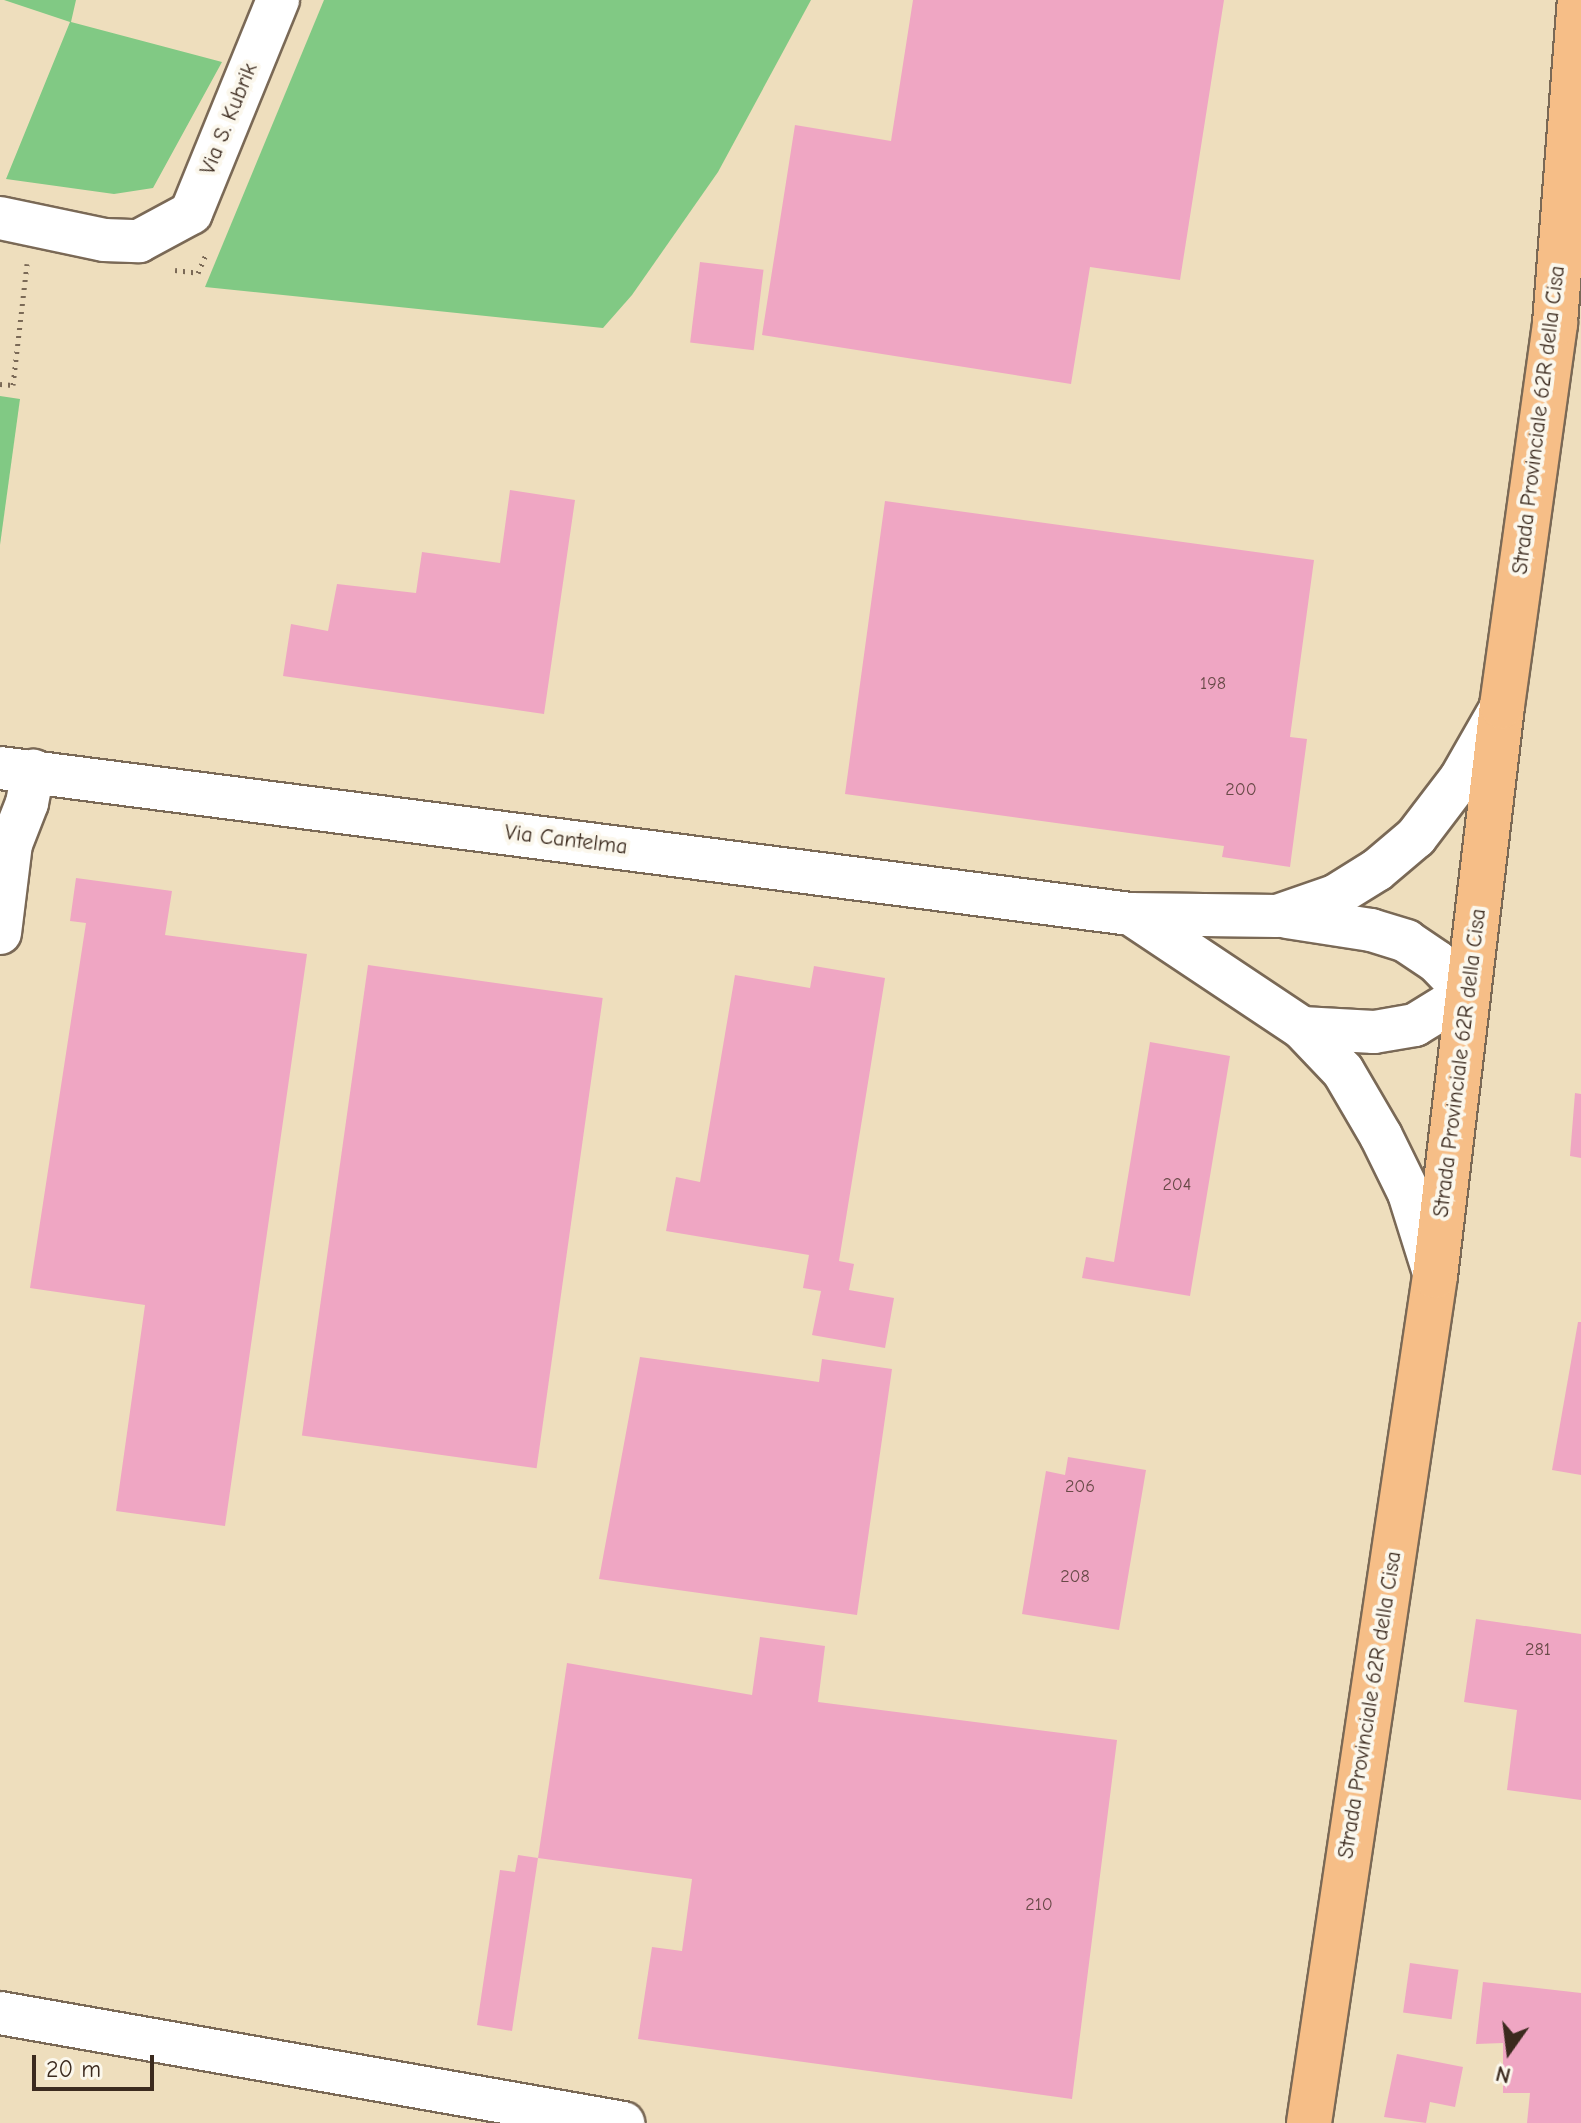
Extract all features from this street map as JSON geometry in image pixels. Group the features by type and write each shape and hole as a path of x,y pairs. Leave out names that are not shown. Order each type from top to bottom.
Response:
{"main road":[{"name":"Strada Provinciale 62R della Cisa","path":"1309,2123 1435,1276 1502,706 1555,323 1580,0"}],"street":[{"name":"Via S. Kubrik","path":"1,230 139,241 191,213 278,0"},
{"path":"1277,916 1335,896 1377,870 1416,837 1461,778 1502,706"},
{"path":"0,933 11,844 27,803 16,769"},
{"name":"Via Cantelma","path":"16,769 1131,914 1277,916"},
{"path":"1131,914 1302,1028 1343,1071 1381,1136 1409,1193 1435,1276"},
{"path":"1277,916 1371,930 1406,941 1437,962 1467,993 1415,1025 1374,1032 1302,1028"},
{"path":"0,2013 623,2123"}],"green space":[{"path":"4,0 76,0 71,22 222,62 153,188 114,194 6,179 70,22"},
{"path":"324,0 811,0 718,172 632,295 603,328 205,287"},
{"path":"0,396 20,399 0,545"}],"building":[{"path":"913,0 1224,0 1180,280 1090,267 1071,384 762,335 795,125 891,141"},
{"path":"700,262 764,270 754,350 690,342"},
{"path":"510,490 575,500 544,714 283,676 291,624 328,631 337,584 416,593 422,552 500,563"},
{"path":"885,501 1314,560 1290,737 1307,739 1290,867 1222,857 1224,846 845,794"},
{"path":"76,878 172,891 165,935 307,954 225,1526 116,1511 145,1305 30,1288 86,923 70,921"},
{"path":"368,965 603,998 537,1468 302,1435"},
{"path":"814,966 885,978 839,1261 854,1264 849,1290 894,1298 885,1348 812,1335 821,1291 803,1288 809,1255 666,1231 676,1177 700,1182 735,975 810,988"},
{"path":"1150,1042 1230,1056 1190,1296 1082,1278 1086,1257 1114,1262"},
{"path":"1575,1093 1581,1094 1581,1158 1570,1156"},
{"path":"1578,1322 1581,1322 1581,1475 1552,1470"},
{"path":"640,1357 819,1382 822,1359 892,1369 857,1615 599,1579"},
{"path":"1068,1457 1146,1470 1119,1630 1022,1614 1046,1471 1065,1475"},
{"path":"1476,1619 1581,1634 1581,1800 1507,1790 1517,1710 1464,1702"},
{"path":"760,1637 825,1646 818,1702 1117,1740 1072,2099 638,2039 652,1947 682,1951 692,1879 538,1858 567,1663 752,1695"},
{"path":"518,1855 538,1858 512,2031 477,2025 500,1870 515,1872"},
{"path":"1410,1963 1459,1970 1452,2019 1403,2013"},
{"path":"1483,1982 1581,1993 1581,2123 1527,2123 1530,2093 1503,2093 1503,2043 1476,2044"},
{"path":"1397,2054 1463,2067 1455,2107 1430,2102 1426,2123 1384,2117"}]}
